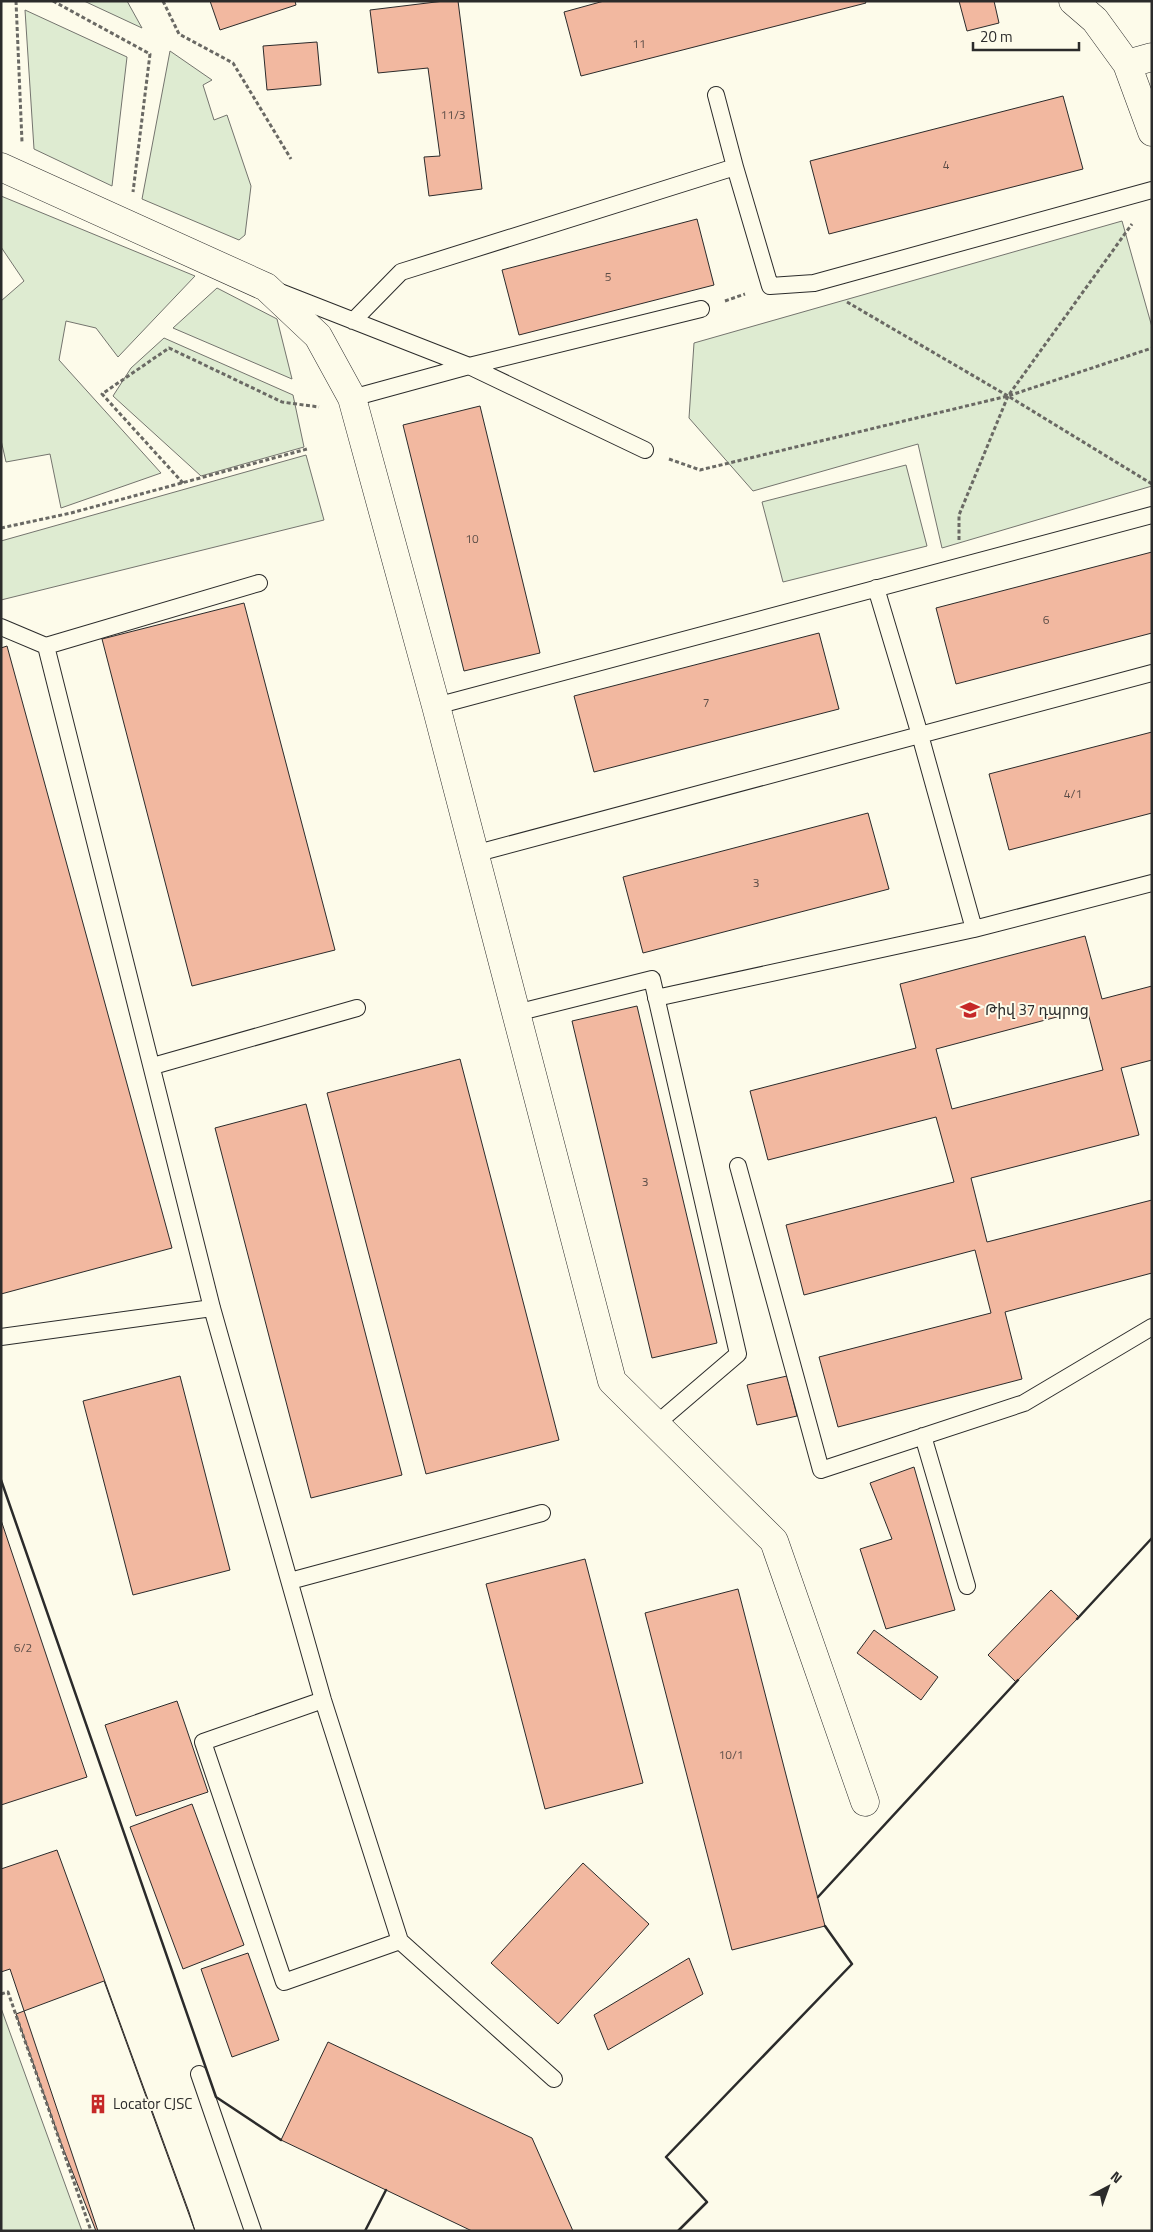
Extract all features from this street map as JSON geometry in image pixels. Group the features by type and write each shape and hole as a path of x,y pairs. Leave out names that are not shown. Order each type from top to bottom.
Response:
{"street":[{"path":"1073,1 1140,60 1152,132"},
{"path":"13,172 266,287 318,336 354,405 436,706 612,1381 774,1541 865,1802"}],"lane":[{"path":"716,94 770,286 814,283 1152,190"},
{"path":"354,321 401,272 735,167"},
{"path":"266,287 469,366 645,450"},
{"path":"354,405 469,366 701,309"},
{"path":"436,706 1152,515"},
{"path":"1,627 46,646 258,584"},
{"path":"876,588 920,735 974,929"},
{"path":"46,646 153,1066 212,1308 322,1700 400,1942 554,2079"},
{"path":"474,854 1152,673"},
{"path":"656,998 974,929 1152,884"},
{"path":"516,1013 652,979 738,1354 655,1425"},
{"path":"153,1066 357,1008"},
{"path":"738,1166 821,1470 1024,1403 1152,1327"},
{"path":"1,1337 212,1308"},
{"path":"923,1436 967,1586"},
{"path":"290,1581 542,1512"},
{"path":"322,1700 203,1742 284,1982 400,1942"},
{"path":"199,2074 253,2231"}],"path":[{"path":"13,172 16,1"},
{"path":"53,1 150,54 129,224"},
{"path":"163,1 179,34 233,63 291,159"},
{"path":"959,566 959,515 1008,396 1134,221"},
{"path":"814,283 1008,396 1152,484"},
{"path":"701,309 770,286"},
{"path":"183,483 102,394 168,348 282,402 354,405"},
{"path":"645,450 700,470 1008,396 1152,348"},
{"path":"1,528 71,513 306,449"},
{"path":"1,1994 8,1992 91,2231"}],"green space":[{"path":"84,1 127,1 142,28"},
{"path":"25,10 127,57 112,186 34,149"},
{"path":"170,51 212,80 203,85 214,120 227,115 251,186 245,235 239,240 142,199"},
{"path":"1,196 195,276 118,357 96,328 66,321 59,360 161,473 61,508 50,454 6,462 1,440 1,301 24,281 1,247"},
{"path":"1122,221 1152,327 1152,486 942,548 918,444 753,491 689,418 694,343"},
{"path":"217,288 277,319 292,379 173,328"},
{"path":"164,338 293,395 304,447 201,476 113,396 131,368"},
{"path":"306,455 324,520 1,600 1,541"},
{"path":"906,465 927,546 783,582 762,502"},
{"path":"1,2008 82,2231 1,2231"}],"building":[{"path":"210,1 295,1 296,5 220,30"},
{"path":"458,1 482,189 429,196 424,157 440,156 428,68 378,73 370,10"},
{"path":"604,1 865,1 866,3 581,76 564,12"},
{"path":"959,1 994,1 999,23 967,31"},
{"path":"317,42 321,85 267,90 263,46"},
{"path":"1063,96 1083,169 829,234 810,161"},
{"path":"697,219 714,285 519,335 502,270"},
{"path":"480,406 540,653 464,671 403,425"},
{"path":"1152,552 1152,633 956,684 936,608"},
{"path":"244,603 335,950 192,986 102,639"},
{"path":"819,633 839,709 594,772 574,696"},
{"path":"7,646 172,1248 1,1294 1,648"},
{"path":"1152,732 1152,813 1009,850 989,774"},
{"path":"868,813 889,889 643,953 623,877"},
{"path":"1085,936 1102,999 1152,986 1152,1060 1121,1068 1139,1135 971,1178 987,1242 1152,1200 1152,1273 1005,1312 1022,1379 838,1427 819,1357 991,1313 975,1250 804,1295 786,1225 954,1182 936,1117 768,1160 750,1091 916,1048 900,984","holes":["1087,1009 1103,1070 952,1109 936,1049"]},
{"path":"637,1006 717,1343 652,1358 572,1021"},
{"path":"460,1059 559,1440 426,1474 327,1093"},
{"path":"306,1104 402,1475 311,1498 215,1128"},
{"path":"180,1376 230,1570 133,1595 83,1401"},
{"path":"787,1376 797,1416 757,1425 747,1385"},
{"path":"914,1467 955,1610 886,1629 860,1549 892,1539 870,1483"},
{"path":"1,1520 87,1777 1,1805"},
{"path":"585,1559 643,1783 545,1809 486,1584"},
{"path":"738,1589 825,1926 732,1950 645,1613"},
{"path":"1051,1590 1079,1617 1016,1682 988,1655"},
{"path":"874,1630 938,1677 921,1700 857,1653"},
{"path":"177,1701 208,1792 136,1816 105,1725"},
{"path":"192,1804 244,1945 183,1969 130,1827"},
{"name":"Locator CJSC","path":"57,1850 195,2231 98,2231 10,1969 1,1972 1,1869"},
{"path":"583,1863 649,1924 558,2024 491,1963"},
{"path":"248,1953 279,2040 232,2057 201,1969"},
{"path":"689,1958 703,1994 608,2050 594,2015"},
{"name":"Locator CJSC","path":"104,1981 195,2231 96,2231 61,2143 16,2014"},
{"path":"328,2042 532,2138 573,2231 472,2231 281,2140"}],"wall":[{"path":"1,1480 216,2097 281,2140"},
{"path":"1077,1619 1152,1538"},
{"path":"818,1897 1018,1680"},
{"path":"678,2231 707,2202 666,2157 852,1964 825,1926"},
{"path":"365,2231 386,2190"}],"place":[{"name":"Թիվ 37 դպրոց","path":"970,1010"},
{"name":"Locator CJSC","path":"98,2104"}]}
